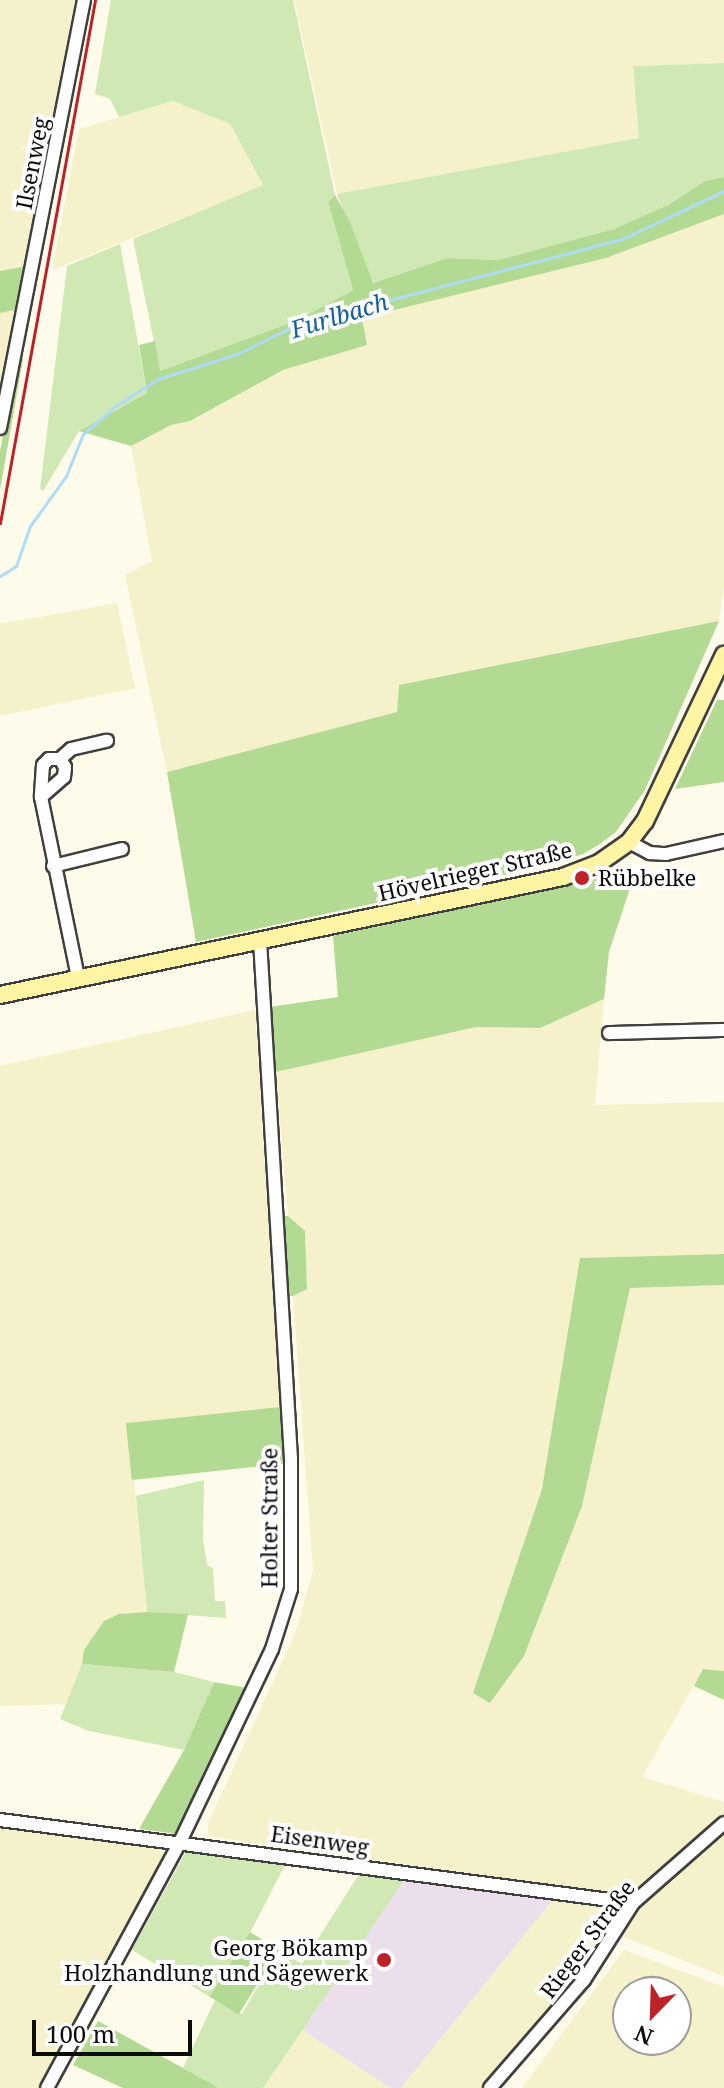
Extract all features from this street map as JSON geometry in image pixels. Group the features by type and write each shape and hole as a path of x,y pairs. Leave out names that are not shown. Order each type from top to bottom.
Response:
{"main road":[{"name":"Hövelrieger Straße","path":"0,995 563,877 599,863 629,842 660,796 724,655"}],"street":[{"name":"Ilsenweg","path":"0,428 84,0"},
{"path":"78,978 41,797 43,765 49,759 60,759 71,749 107,741"},
{"path":"41,797 64,777 65,764 60,759"},
{"path":"629,842 642,851 666,854 724,841"},
{"path":"53,866 122,849"},
{"name":"Holter Straße","path":"47,2088 180,1842 272,1649 287,1607 293,1572 291,1459 264,939"},
{"path":"609,1033 724,1030"},
{"name":"Eisenweg","path":"0,1820 633,1903"},
{"name":"Rieger Straße","path":"490,2088 584,1980 633,1903 724,1823"}],"shaded area":[{"path":"0,0 75,0 27,266 0,271"},
{"path":"294,0 724,0 724,63 633,66 639,138 337,194"},
{"path":"173,101 230,124 263,186 52,270 79,129"},
{"path":"724,214 724,586 719,621 399,685 397,712 167,772 125,575 152,561 131,446 171,425 190,421 283,370 367,345 361,318 606,258"},
{"path":"19,309 0,404 0,313"},
{"path":"117,603 135,688 0,716 0,624"},
{"path":"604,999 595,1105 724,1102 724,1254 580,1258 542,1489 473,1693 582,1506 630,1288 724,1285 724,1671 703,1669 642,1777 724,1802 724,1817 640,1890 626,1896 208,1836 208,1823 295,1634 313,1571 293,1296 307,1289 305,1231 288,1216 276,1072 476,1027 540,1028"},
{"path":"255,1010 280,1407 130,1440 147,1612 119,1614 84,1650 68,1704 0,1706 0,1066"},
{"path":"0,1823 160,1846 165,1857 42,2088 0,2088"},
{"path":"724,1830 724,1976 621,1936 648,1898"},
{"path":"405,1879 556,1896 401,2088 390,2088 302,2030"},
{"path":"556,1896 615,1903 620,1915 529,2036 484,2088 401,2088"},
{"path":"624,1950 724,1987 724,2088 522,2088"},
{"path":"302,2030 390,2088 263,2088"}],"green space":[{"path":"111,0 293,0 335,195 328,202 353,290 298,320 160,371 133,239 263,185 230,124 173,101 119,117 110,99 95,94"},
{"path":"724,63 724,177 705,181 668,205 614,229 498,260 447,258 372,283 337,194 639,138 633,66"},
{"path":"724,177 724,214 606,258 362,318 367,345 283,370 190,421 171,425 131,446 79,431 147,393 139,345 155,341 160,371 298,320 353,290 328,202 335,195 350,222 373,283 447,258 498,260 614,229 668,205 705,181"},
{"path":"120,244 147,393 79,431 43,491 40,489 67,266"},
{"path":"27,266 19,309 0,313 0,271"},
{"path":"18,358 23,359 0,490 0,451"},
{"path":"719,621 645,790 616,832 600,844 583,854 541,867 196,942 167,772 397,712 399,685"},
{"path":"717,700 724,700 724,782 675,789"},
{"path":"636,870 609,952 604,999 540,1028 476,1027 276,1072 269,1007 338,997 333,936"},
{"path":"280,1216 288,1216 305,1231 307,1289 293,1296 287,1296"},
{"path":"724,1254 724,1285 630,1288 582,1506 524,1656 490,1703 473,1693 542,1489 580,1258"},
{"path":"280,1407 286,1464 132,1480 126,1423"},
{"path":"204,1480 203,1539 207,1565 213,1568 215,1601 225,1601 226,1618 147,1612 136,1496"},
{"path":"119,1614 188,1614 174,1672 82,1664 84,1650 104,1621"},
{"path":"82,1664 174,1672 214,1682 184,1750 89,1731 60,1719"},
{"path":"703,1669 724,1671 724,1700 694,1686"},
{"path":"214,1682 247,1688 178,1834 139,1829 184,1750"},
{"path":"188,1848 287,1861 216,1999 242,2014 279,1950 302,1964 359,1874 405,1879 263,2088 219,2088 183,2068 215,2000 132,1950"},
{"path":"250,1932 279,1950 239,2014 210,1996"},
{"path":"98,2021 219,2088 123,2088 73,2065"}],"waterway":[{"name":"Furlbach","path":"0,576 16,566 30,526 66,476 83,434 114,407 158,379 237,354 298,324 622,239 724,191"}],"railway":[{"path":"0,523 95,0"}],"place":[{"name":"Rübbelke","path":"582,878"},
{"name":"Georg Bökamp Holzhandlung und Sägewerk","path":"384,1960"}]}
